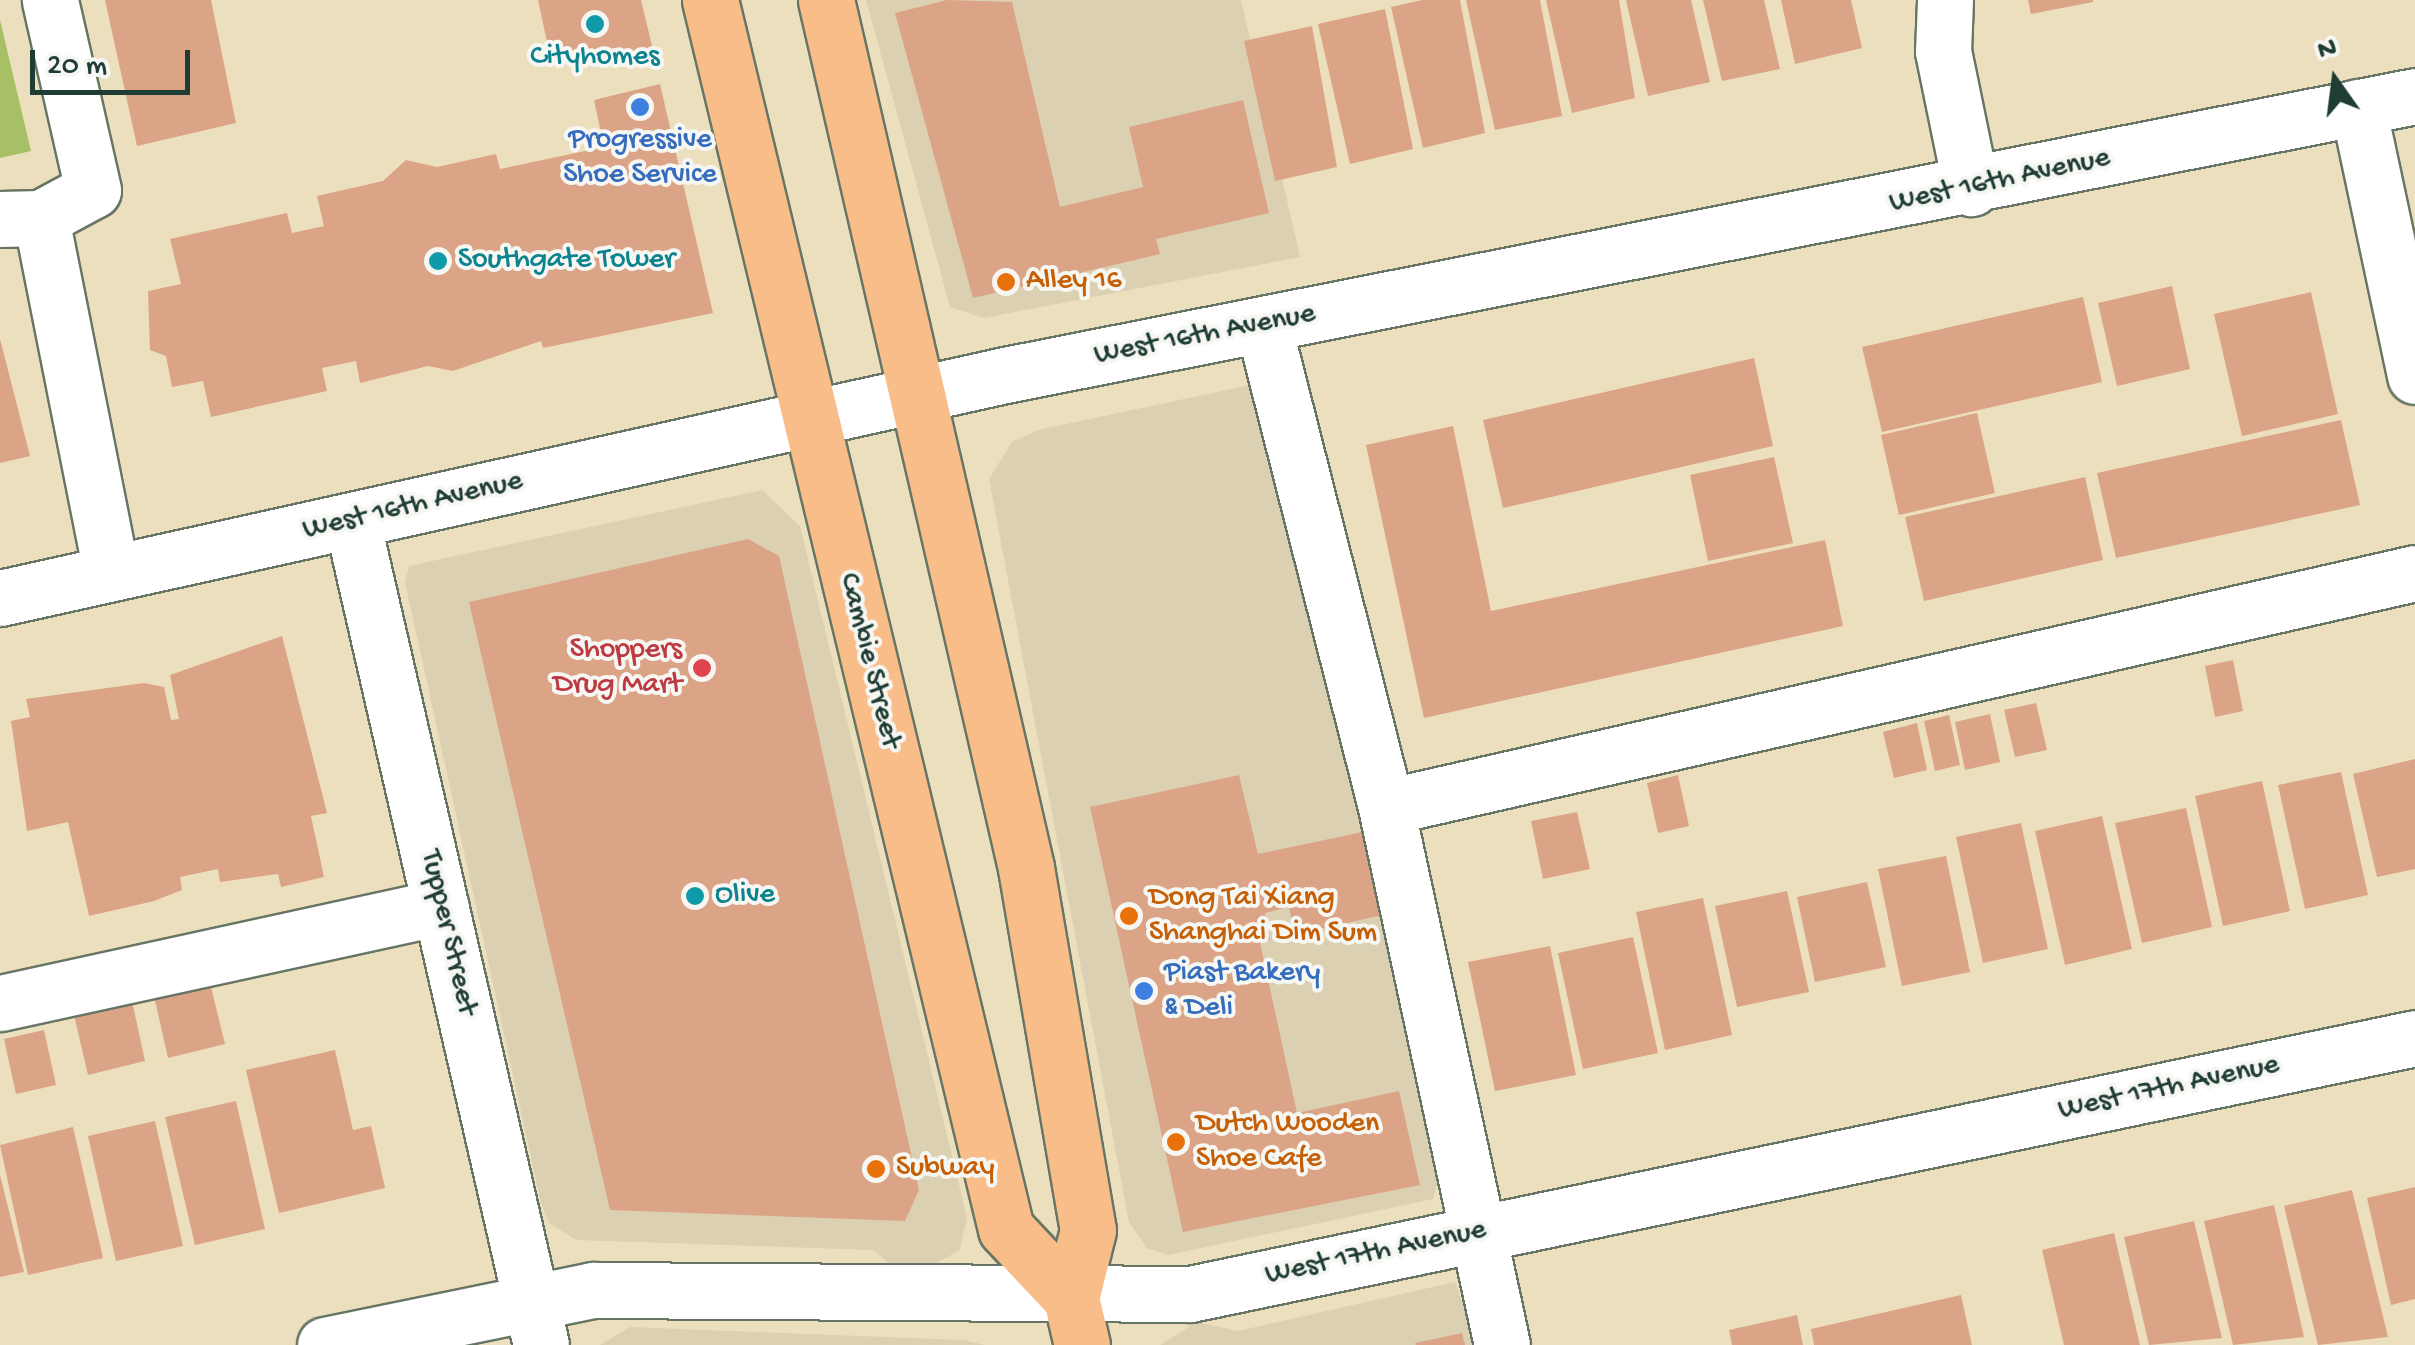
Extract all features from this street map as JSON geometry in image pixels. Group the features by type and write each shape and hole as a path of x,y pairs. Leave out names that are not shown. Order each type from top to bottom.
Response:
{"main road":[{"name":"Cambie Street","path":"710,0 1006,1229 1076,1321"},
{"path":"832,1 1026,868 1088,1230 1076,1321"}],"street":[{"path":"50,0 92,190 21,219 111,574"},
{"path":"1946,0 1943,51 1971,188"},
{"name":"West 16th Avenue","path":"0,598 921,393 1971,188 2415,96"},
{"path":"2358,108 2415,376"},
{"path":"1264,324 1386,806 1502,1345"},
{"name":"Tupper Street","path":"352,521 536,1324"},
{"path":"1386,806 2415,573"},
{"path":"0,1003 441,908"},
{"name":"West 17th Avenue","path":"325,1345 536,1324 593,1290 1076,1321 1475,1233 2415,1038"}],"shaded area":[{"path":"866,0 1241,0 1300,257 984,318 950,307"},
{"path":"1250,385 1269,411 1442,1163 1433,1199 1168,1255 1147,1248 1129,1222 989,479 1012,442 1038,430"},
{"name":"Olive","path":"762,490 800,526 967,1218 960,1250 935,1264 890,1264 873,1250 576,1240 549,1223 541,1203 405,582 409,566"},
{"path":"1455,1282 1478,1345 1160,1345 1197,1322 1238,1331"},
{"path":"630,1327 964,1340 985,1345 600,1345"}],"green space":[{"path":"0,20 31,151 0,158"}],"building":[{"path":"105,0 211,0 236,123 137,146"},
{"name":"Cityhomes","path":"538,0 641,0 653,50 551,60"},
{"path":"947,0 1012,2 1060,207 1143,187 1129,127 1243,100 1269,213 1156,239 1160,254 973,298 895,13"},
{"path":"1422,0 1460,0 1485,133 1423,148 1391,7"},
{"path":"1466,0 1540,0 1562,116 1495,130"},
{"path":"1546,0 1619,0 1635,98 1572,113"},
{"path":"1626,0 1691,0 1710,82 1648,96"},
{"path":"1703,0 1764,0 1780,69 1722,81"},
{"path":"1781,0 1851,0 1862,48 1795,64"},
{"path":"2028,0 2093,0 2093,2 2031,14"},
{"path":"1385,9 1413,149 1350,164 1318,24"},
{"path":"1312,26 1337,167 1275,181 1244,41"},
{"name":"Southgate Tower","path":"660,84 713,313 543,348 541,341 453,371 428,366 360,383 356,361 322,368 327,391 211,417 203,381 172,387 166,356 150,350 148,291 181,284 170,239 287,213 292,233 324,226 317,196 383,181 406,160 437,167 496,154 500,169 604,147 594,100"},
{"path":"2172,286 2190,369 2117,386 2098,303"},
{"path":"2311,292 2338,414 2242,436 2214,314"},
{"path":"2083,297 2102,382 1882,432 1862,347"},
{"path":"0,339 30,456 0,463"},
{"path":"1754,358 1773,446 1503,508 1483,420"},
{"path":"1977,413 1995,493 1899,515 1881,435"},
{"path":"2341,420 2360,505 2116,558 2097,473"},
{"path":"1453,426 1491,611 1825,540 1843,626 1424,718 1366,445"},
{"path":"1774,457 1793,543 1708,561 1690,475"},
{"path":"2085,477 2103,560 1924,601 1905,517"},
{"name":"Olive","path":"748,539 779,556 919,1190 905,1221 610,1210 469,602"},
{"path":"282,636 327,813 311,816 324,877 281,887 278,874 220,882 218,869 180,877 182,890 154,901 89,916 68,822 27,831 11,721 30,717 26,699 144,683 164,687 171,720 179,719 170,675"},
{"path":"2233,660 2243,711 2215,717 2205,666"},
{"path":"2036,703 2047,750 2015,757 2004,710"},
{"path":"1990,714 2000,762 1965,770 1955,722"},
{"path":"1949,715 1960,765 1935,771 1924,721"},
{"path":"1917,723 1927,770 1894,778 1883,732"},
{"path":"2415,759 2415,869 2377,877 2353,774"},
{"path":"2341,772 2368,895 2305,909 2278,785"},
{"path":"1239,775 1258,854 1367,831 1388,914 1295,934 1289,907 1265,913 1270,940 1260,942 1297,1113 1399,1091 1420,1185 1183,1232 1090,807"},
{"path":"1678,775 1689,826 1658,833 1647,783"},
{"path":"2262,781 2290,911 2223,926 2195,796"},
{"path":"2186,808 2212,927 2142,943 2115,823"},
{"path":"1577,812 1590,869 1543,879 1531,821"},
{"path":"2102,816 2132,949 2065,965 2035,831"},
{"path":"2021,823 2048,949 1983,963 1956,837"},
{"path":"1946,856 1970,972 1902,986 1878,869"},
{"path":"1867,882 1886,967 1815,982 1797,897"},
{"path":"1787,891 1809,992 1737,1007 1715,906"},
{"path":"1703,898 1732,1035 1665,1050 1636,912"},
{"path":"1633,937 1658,1053 1583,1069 1558,953"},
{"path":"1550,946 1576,1075 1495,1091 1468,962"},
{"path":"210,983 225,1044 168,1058 154,996"},
{"path":"132,1001 145,1061 88,1075 74,1015"},
{"path":"44,1030 56,1085 16,1094 4,1039"},
{"path":"335,1050 353,1130 371,1126 385,1188 279,1213 246,1070"},
{"path":"236,1101 265,1229 195,1245 165,1117"},
{"path":"155,1121 183,1246 116,1261 88,1136"},
{"path":"73,1127 103,1258 28,1275 0,1145"},
{"path":"0,1175 24,1272 0,1277"},
{"path":"2415,1187 2415,1299 2391,1305 2367,1198"},
{"path":"2352,1190 2388,1337 2318,1345 2284,1206"},
{"path":"2274,1205 2304,1337 2233,1345 2204,1221"},
{"path":"2194,1221 2222,1338 2149,1345 2124,1237"},
{"path":"2114,1233 2140,1345 2064,1345 2042,1250"},
{"path":"1961,1295 1972,1345 1814,1345 1811,1329"},
{"path":"1797,1315 1803,1345 1732,1345 1729,1330"},
{"path":"1462,1333 1465,1345 1415,1343"}],"place":[{"name":"Cityhomes","path":"595,24"},
{"name":"Progressive Shoe Service","path":"640,107"},
{"name":"Southgate Tower","path":"438,261"},
{"name":"Alley 16","path":"1006,282"},
{"name":"Shoppers Drug Mart","path":"702,668"},
{"name":"Olive","path":"695,896"},
{"name":"Dong Tai Xiang Shanghai Dim Sum","path":"1129,916"},
{"name":"Piast Bakery & Deli","path":"1144,991"},
{"name":"Dutch Wooden Shoe Cafe","path":"1176,1142"},
{"name":"Subway","path":"876,1169"}]}
